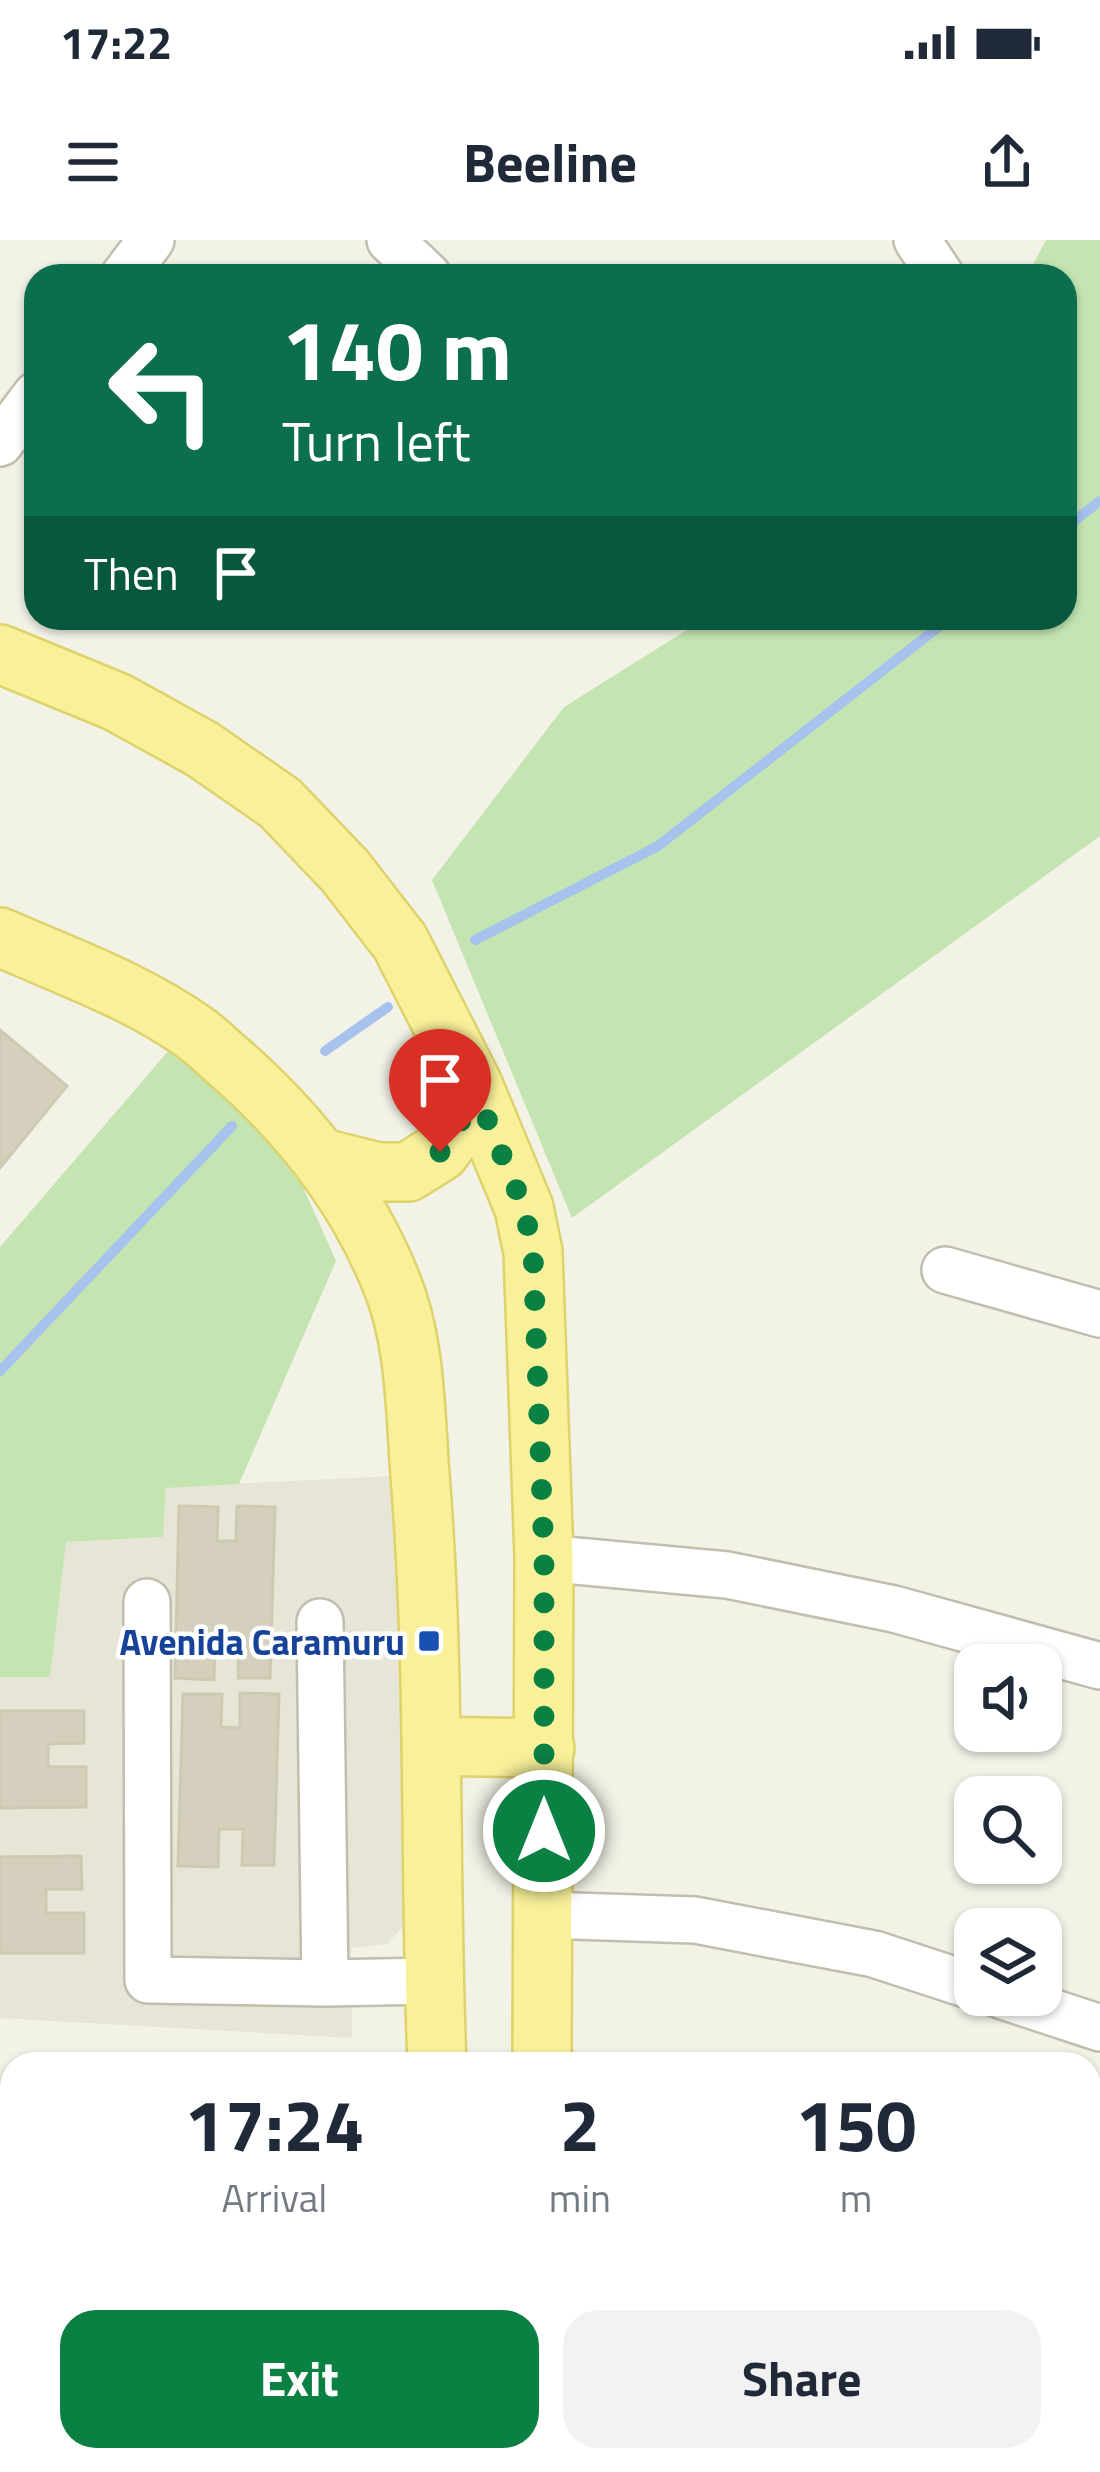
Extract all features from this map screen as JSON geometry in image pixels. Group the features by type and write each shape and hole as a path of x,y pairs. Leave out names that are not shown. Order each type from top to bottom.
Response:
{"main road":[{"path":"0,654 117,701 202,749 280,802 345,871 400,942 473,1085 524,1208 533,1252 544,1558 542,2052"},
{"path":"0,937 131,996 195,1033 251,1082 322,1158 362,1221 391,1281 410,1344 424,1525 437,2052"},
{"path":"322,1158 378,1172 408,1172 440,1152 458,1129 473,1085"},
{"path":"432,1746 545,1748"}],"street":[{"path":"390,240 415,264"},
{"path":"0,443 24,411"},
{"path":"945,1270 1100,1314"},
{"path":"544,1558 727,1575 894,1609 1100,1666"},
{"path":"147,1602 148,1980 434,1981"},
{"path":"320,1622 326,1983"},
{"path":"544,1915 695,1920 874,1954 954,1980"},
{"path":"1062,2015 1100,2028"}],"shaded area":[{"path":"394,1476 405,1901 403,1927 387,1944 351,1948 352,2038 0,2018 0,1677 50,1676 65,1542 163,1537 166,1487"}],"green space":[{"path":"1046,240 1100,240 1100,836 572,1218 432,880 564,707 687,630 1077,630 1077,264 1033,264"},
{"path":"176,1042 286,1149 336,1261 239,1484 166,1488 163,1537 66,1542 50,1677 0,1677 0,1247"}],"building":[{"path":"0,1030 67,1086 0,1168"},
{"path":"179,1506 218,1507 217,1541 236,1541 237,1506 275,1507 270,1678 238,1678 239,1642 215,1641 214,1680 175,1678"},
{"path":"240,1693 279,1694 274,1865 242,1865 243,1829 219,1829 218,1867 178,1866 183,1694 222,1694 221,1727 240,1728"},
{"path":"0,1711 84,1711 84,1743 48,1744 48,1767 86,1767 86,1807 0,1808"},
{"path":"81,1856 82,1889 46,1889 46,1913 84,1913 84,1953 0,1953 0,1857"}],"waterway":[{"path":"1077,519 1100,501"},
{"path":"475,940 658,846 935,630"},
{"path":"325,1051 388,1007"},
{"path":"0,1371 232,1126"}],"place":[{"name":"Avenida Caramuru","path":"429,1641"}],"route":[{"path":"440,1152 458,1129 473,1085 509,1166 533,1252 544,1558 544,1831"}]}
